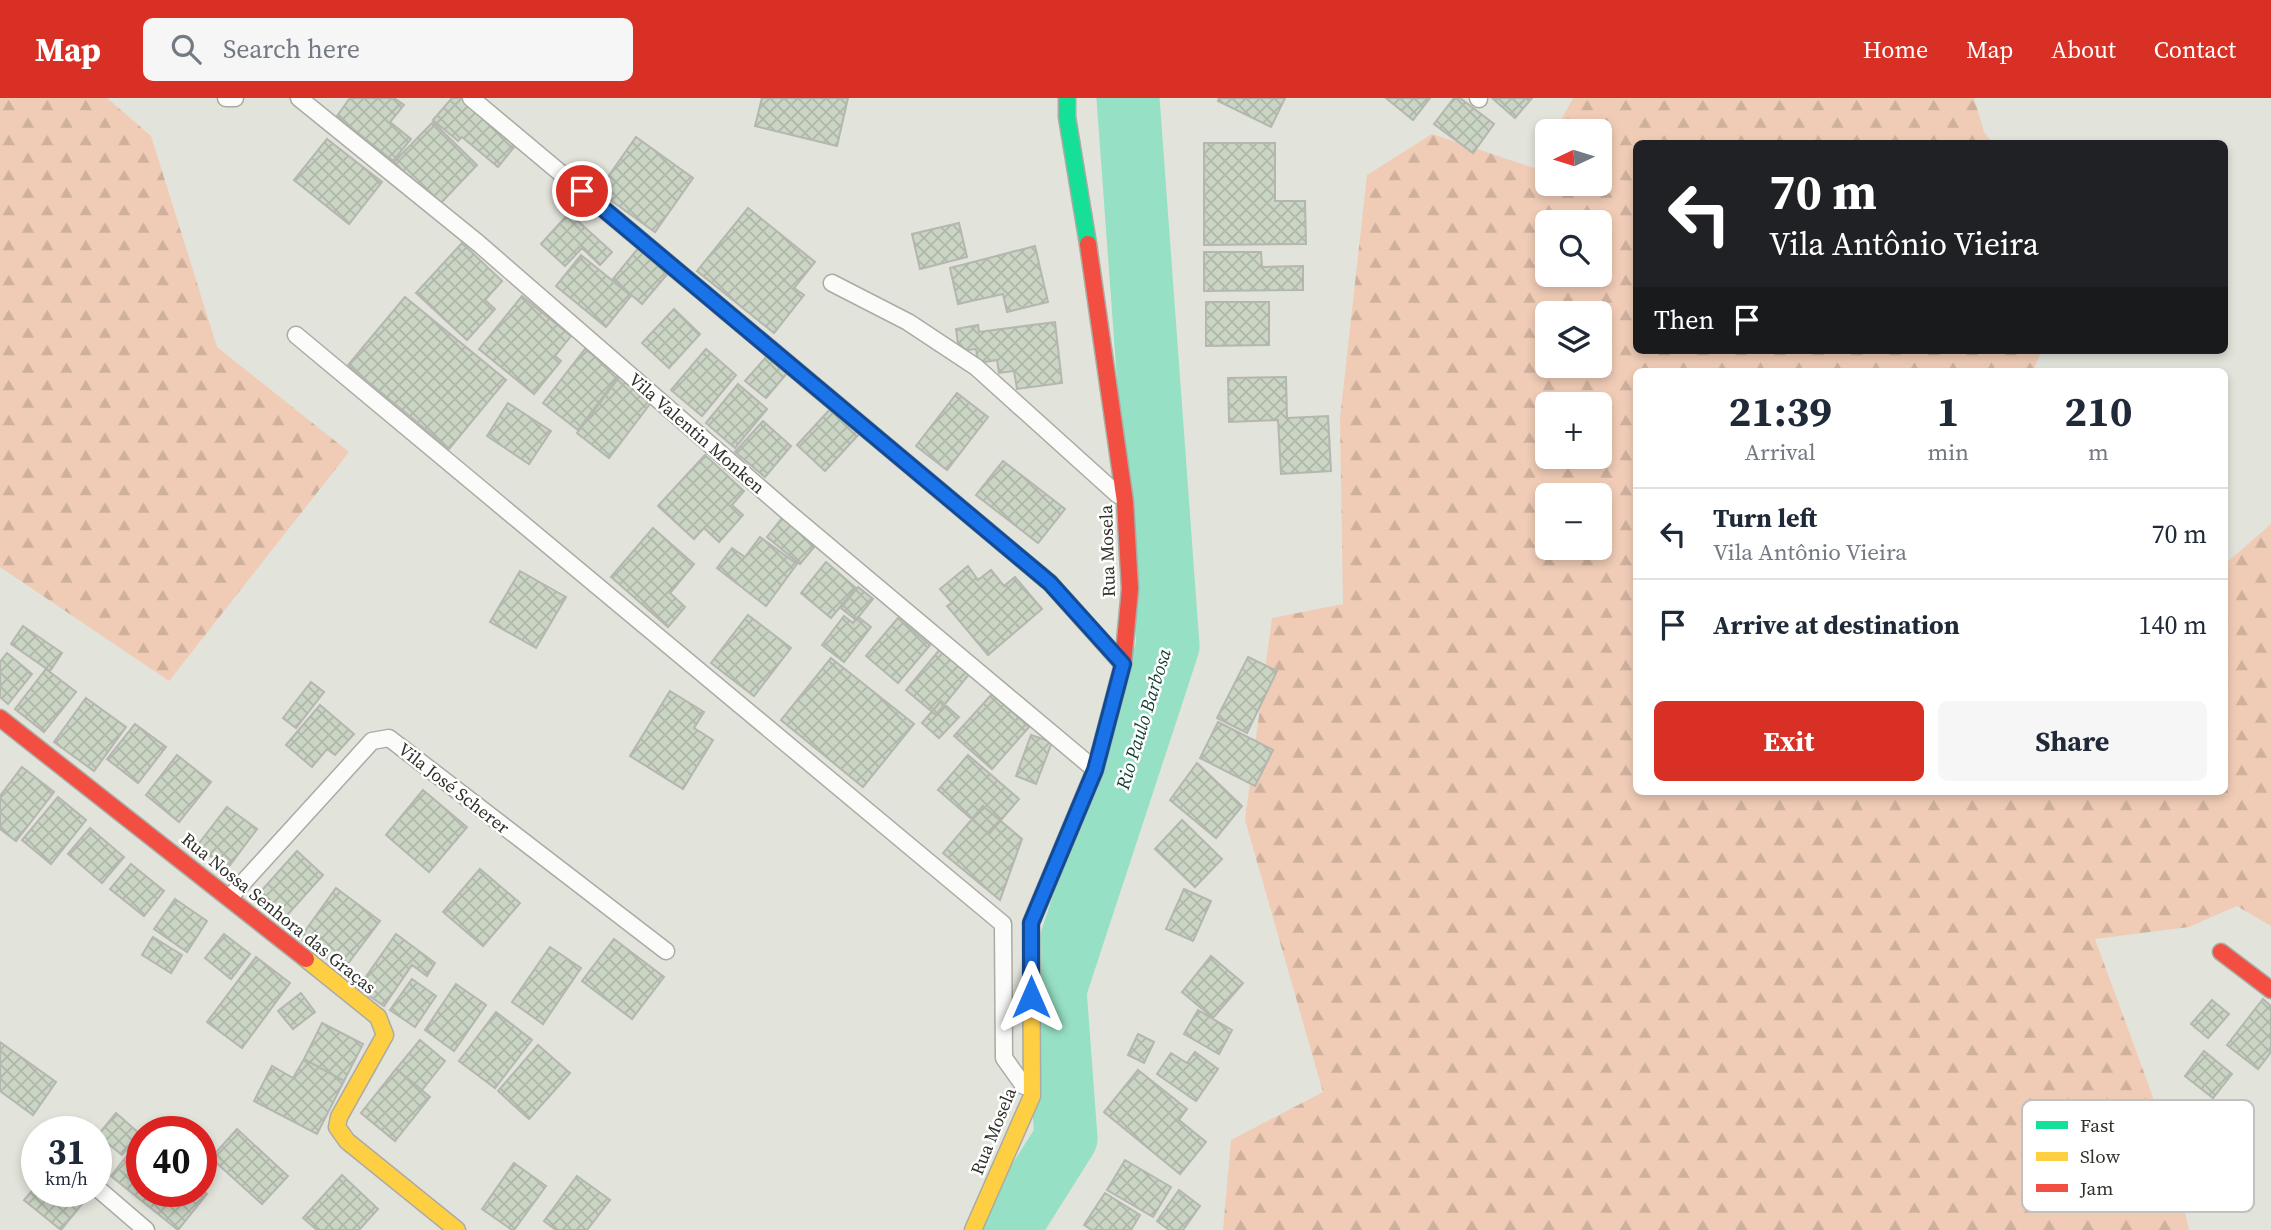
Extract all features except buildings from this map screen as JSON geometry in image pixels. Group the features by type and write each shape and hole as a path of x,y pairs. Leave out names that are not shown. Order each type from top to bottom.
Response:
{"street":[{"name":"Rua Mosela","path":"973,1230 1032,1096 1031,923 1095,770 1123,664 1130,589 1125,502 1098,304 1067,117 1067,98"},
{"name":"Rua Nossa Senhora das Graças","path":"0,718 230,897 378,1017 385,1035 339,1117 337,1127 347,1141 457,1230"},
{"path":"2221,952 2271,990"}],"lane":[{"path":"226,98 235,98"},
{"name":"Vila Valentin Monken","path":"299,98 478,243 789,513 1095,770"},
{"path":"471,98 1050,583 1123,664"},
{"path":"832,283 908,322 976,367 1125,502"},
{"path":"296,335 1003,924 1004,1058 1032,1096"},
{"name":"Vila José Scherer","path":"230,897 372,741 389,738 666,951"},
{"path":"112,1200 146,1230"}],"green space":[{"path":"0,98 107,98 151,136 217,347 349,452 169,681 0,567"},
{"path":"1573,98 1974,98 1984,132 1991,140 1633,140 1633,354 2040,354 2034,368 1633,368 1633,795 2228,795 2228,562 2271,524 2271,926 2237,906 2189,927 2095,939 2154,1100 2022,1100 2022,1212 2185,1212 2189,1230 1223,1230 1231,1140 1323,1092 1245,820 1272,618 1343,604 1340,418 1367,175 1432,134 1534,168 1535,196 1612,196 1612,119 1562,119"}],"waterway":[{"name":"Rio Paulo Barbosa","path":"1008,1230 1066,1138 1055,990 1168,646 1128,98"}],"traffic: fast":[{"path":"1067,98 1067,117 1088,244"}],"traffic: slow":[{"path":"973,1230 1032,1096 1031,923 1095,770 1123,664"},
{"path":"306,959 378,1017 385,1035 339,1117 337,1127 347,1141 457,1230"}],"traffic: jam":[{"path":"1088,244 1125,502 1130,589 1123,664"},
{"path":"0,718 306,959"},
{"path":"2221,952 2271,990"}],"route":[{"path":"582,191 1050,583 1123,664 1095,770 1031,923 1031,997"}]}
